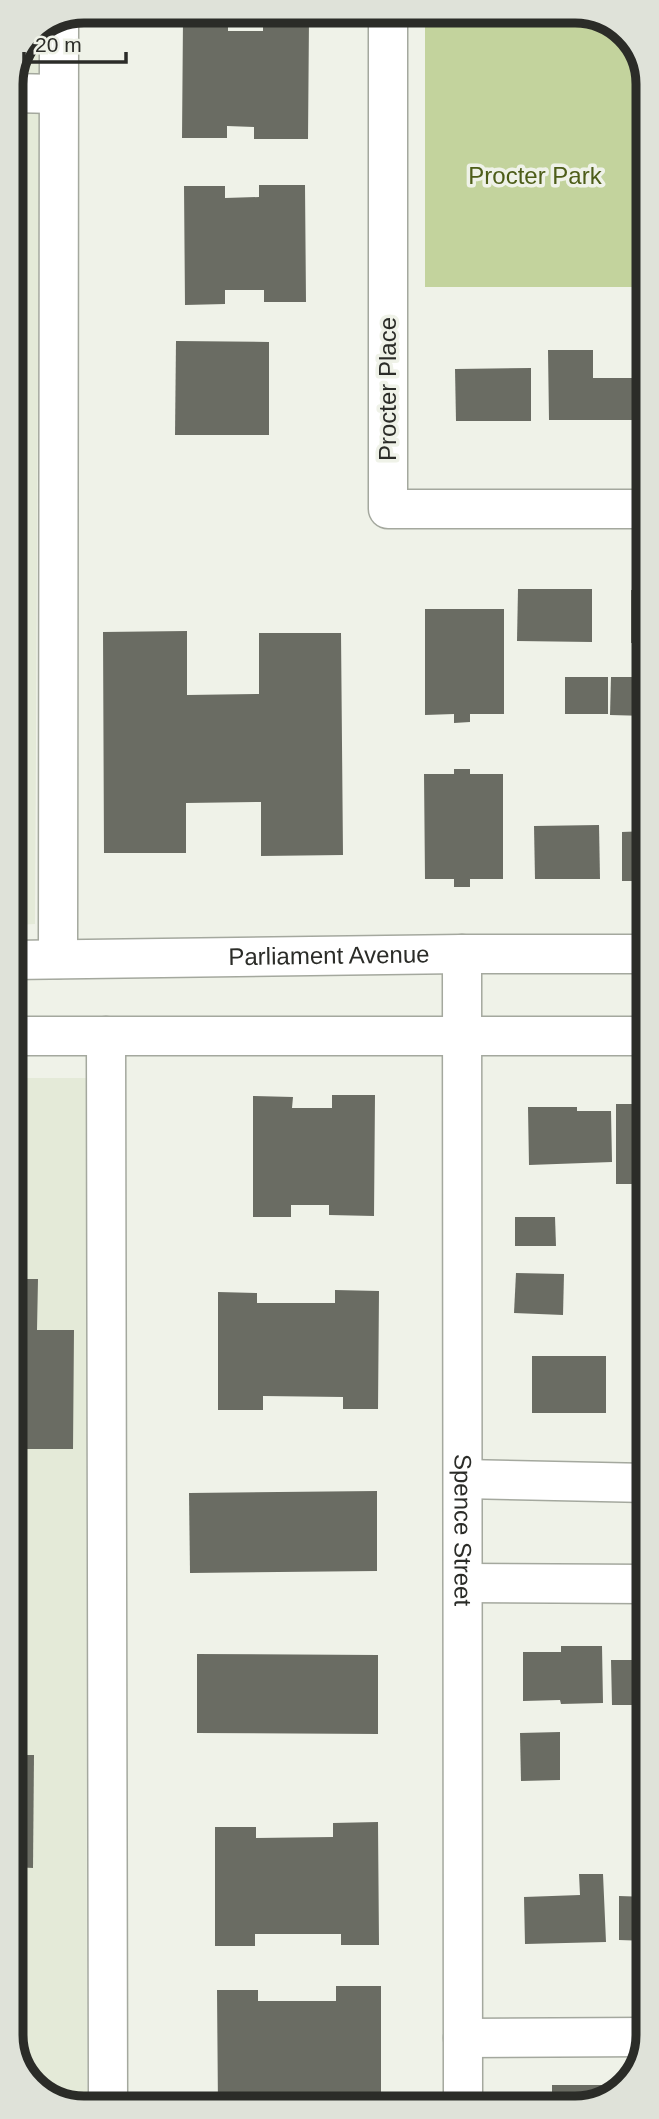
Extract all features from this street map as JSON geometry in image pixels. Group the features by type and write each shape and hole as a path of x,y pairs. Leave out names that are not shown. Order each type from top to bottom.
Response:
{"street":[{"name":"Procter Place","path":"388,23 388,509 636,509"},
{"path":"58,959 59,28"},
{"path":"23,93 58,94"},
{"name":"Spence Street","path":"463,954 463,2096"},
{"name":"Parliament Avenue","path":"23,960 636,954"},
{"path":"23,1036 636,1036"},
{"path":"106,1036 108,2096"},
{"path":"463,1479 636,1483"},
{"path":"463,1583 636,1584"},
{"path":"463,2038 636,2037"}],"shaded area":[{"path":"40,42 35,924 23,925 23,84 27,61"},
{"path":"23,1078 86,1078 87,2096 80,2096 53,2088 38,2075 25,2051 23,2035"}],"green space":[{"name":"Procter Park","path":"425,23 579,23 598,27 612,35 630,57 636,84 636,287 425,287"}],"building":[{"path":"183,23 228,23 228,31 263,31 263,23 309,23 308,139 254,139 254,127 227,126 227,138 182,138"},
{"path":"259,185 305,185 306,302 264,302 264,290 225,290 225,304 185,305 184,186 225,186 225,198 259,197"},
{"path":"176,341 269,342 269,435 175,435"},
{"path":"548,350 593,350 593,378 632,378 633,420 549,420"},
{"path":"531,368 531,421 456,421 455,369"},
{"path":"518,589 592,589 592,642 517,641"},
{"path":"631,590 636,590 636,643 631,643"},
{"path":"425,609 504,609 504,714 470,714 470,722 454,723 454,714 425,715"},
{"path":"187,631 187,695 259,694 259,633 341,633 343,855 261,856 261,802 186,803 186,853 104,853 103,632"},
{"path":"565,677 608,677 608,714 565,714"},
{"path":"611,677 636,677 636,716 610,715"},
{"path":"454,769 470,769 470,774 503,774 503,879 470,879 470,887 454,887 454,879 425,879 424,774 454,774"},
{"path":"599,825 600,879 535,879 534,826"},
{"path":"636,831 636,881 622,881 622,832"},
{"path":"332,1095 375,1095 374,1216 329,1215 329,1205 291,1205 291,1217 253,1217 253,1096 293,1097 292,1108 332,1108"},
{"path":"616,1104 636,1104 636,1184 616,1184"},
{"path":"528,1107 577,1107 577,1111 611,1111 612,1162 529,1165"},
{"path":"515,1217 555,1217 556,1246 515,1246"},
{"path":"516,1273 564,1274 563,1315 514,1313"},
{"path":"23,1279 38,1279 37,1330 74,1330 73,1449 23,1449"},
{"path":"335,1290 379,1291 378,1409 343,1409 343,1397 263,1396 263,1410 218,1410 218,1292 257,1293 257,1303 335,1303"},
{"path":"532,1356 606,1356 606,1413 532,1413"},
{"path":"633,1361 636,1361 636,1415 633,1415"},
{"path":"377,1491 377,1571 190,1573 189,1493"},
{"path":"561,1646 602,1646 603,1703 523,1701 523,1652 561,1652"},
{"path":"197,1654 378,1655 378,1734 197,1733"},
{"path":"611,1660 636,1660 636,1705 612,1705"},
{"path":"560,1732 560,1780 521,1781 520,1733"},
{"path":"23,1755 34,1755 33,1868 23,1868"},
{"path":"378,1822 379,1945 341,1945 341,1934 255,1934 255,1946 215,1946 215,1827 256,1827 256,1838 333,1837 333,1823"},
{"path":"579,1874 603,1874 606,1942 525,1944 524,1897 580,1895"},
{"path":"619,1896 636,1897 636,1941 619,1940"},
{"path":"336,1986 381,1986 381,2096 218,2096 217,1990 258,1990 258,2001 336,2001"},
{"path":"552,2085 610,2085 591,2094 552,2096"}]}
